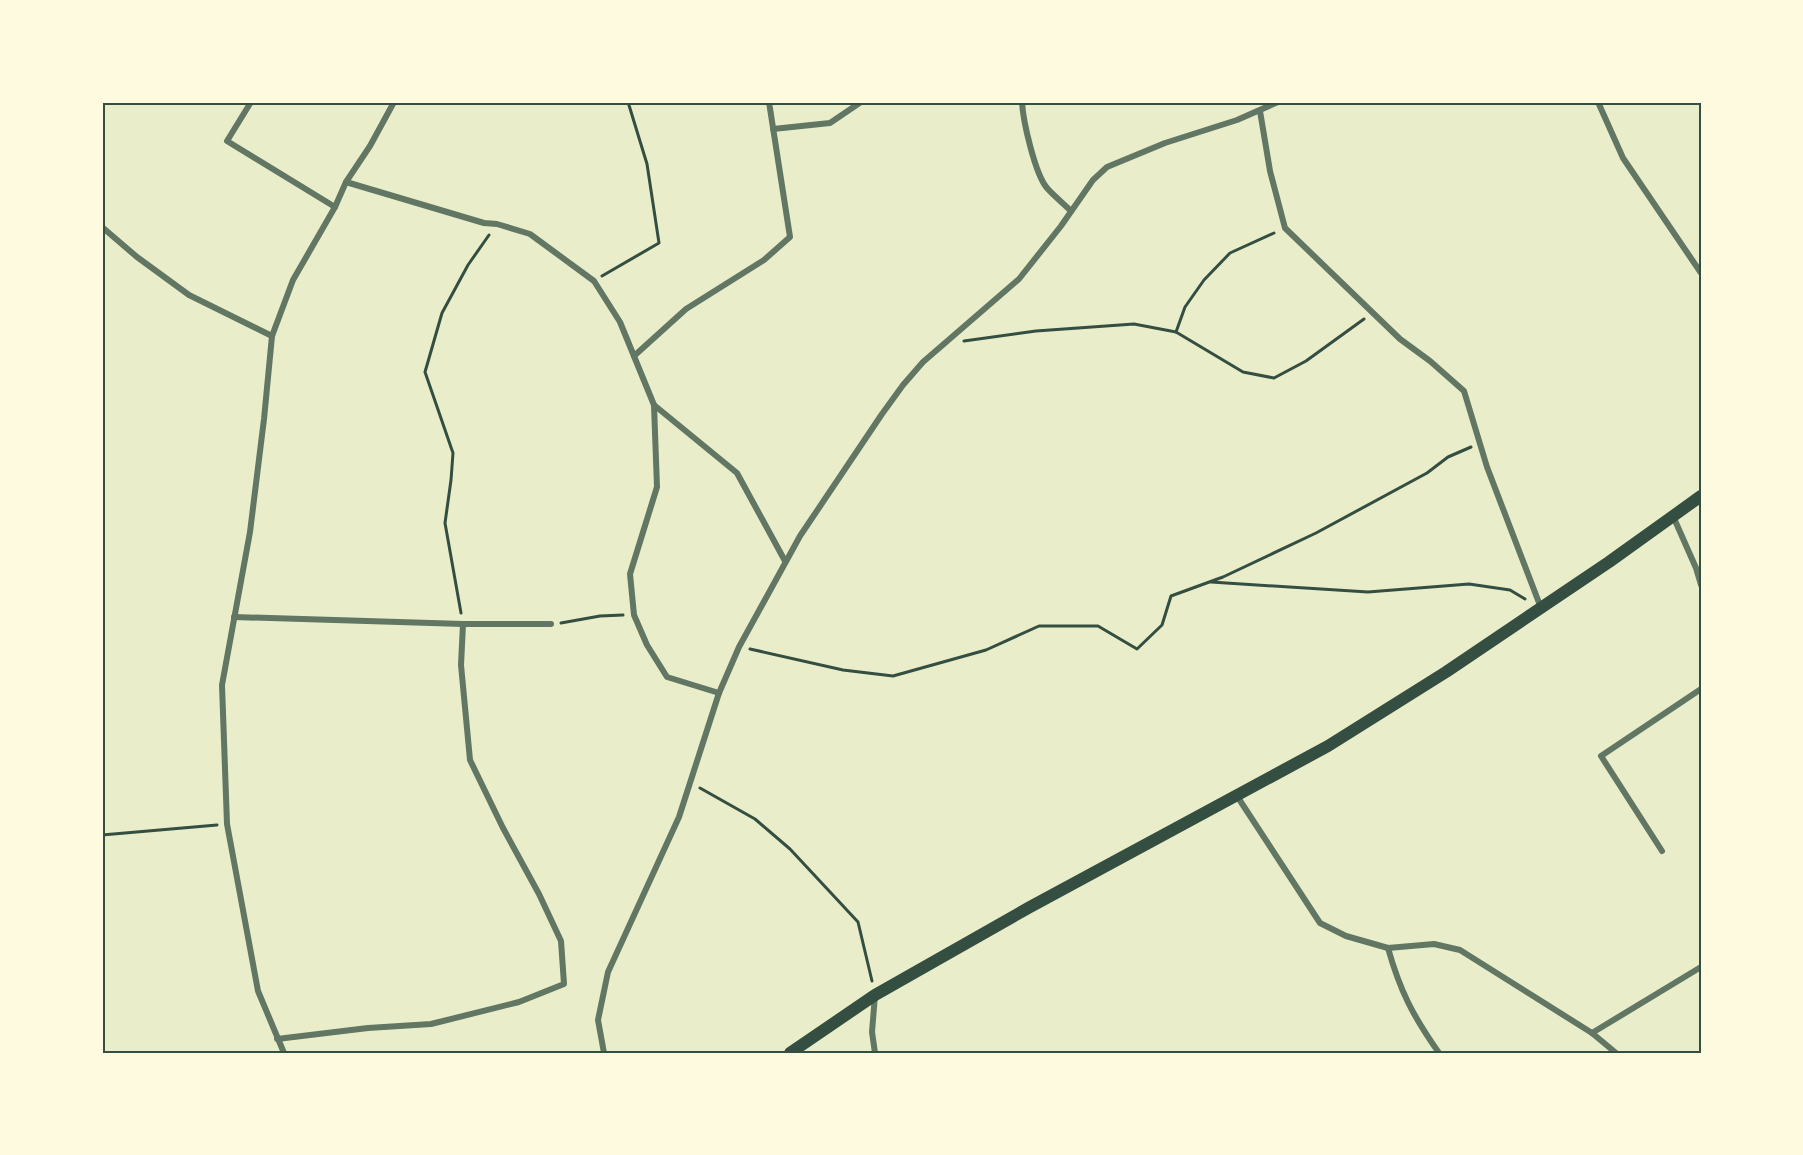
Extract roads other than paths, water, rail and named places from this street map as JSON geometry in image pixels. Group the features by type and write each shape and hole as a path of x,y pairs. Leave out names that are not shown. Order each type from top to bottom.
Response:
{"main road":[{"path":"790,1053 875,995 1030,907 1328,746 1446,672 1701,496"}],"street":[{"path":"250,102 227,141 335,207"},
{"path":"285,1053 258,991 227,824 222,686 250,532 272,336 293,280 335,207 346,182 370,146 394,102"},
{"path":"634,356 686,309 764,260 790,237 769,102"},
{"path":"773,129 830,123 861,102"},
{"path":"1022,102 1023,118 1030,147 1045,186 1071,211"},
{"path":"604,1053 598,1020 608,972 679,817 720,693 739,647 800,536 903,385 923,362 1019,279 1093,180 1107,167 1165,143 1260,111 1278,102"},
{"path":"1598,102 1623,158 1701,273"},
{"path":"1260,111 1270,171 1286,228 1400,339 1430,361 1464,391 1514,540 1541,608"},
{"path":"346,182 484,223 497,224 530,234 594,281 620,322 654,405 657,487 630,574 634,615 647,645 667,677 720,693"},
{"path":"102,227 137,257 189,295 272,336"},
{"path":"654,405 737,473 786,561"},
{"path":"1673,516 1701,585"},
{"path":"234,617 463,624 551,624"},
{"path":"277,1039 368,1028 431,1024 519,1002 564,984 561,941 540,894 503,828 470,760 461,665 463,624"},
{"path":"1662,851 1601,756 1701,690"},
{"path":"1237,795 1320,923 1346,936 1388,948 1434,944 1460,950 1592,1033 1616,1053"},
{"path":"1388,948 1397,981 1408,1006 1439,1053"},
{"path":"1592,1033 1701,967"},
{"path":"875,995 872,1032 875,1053"}]}
